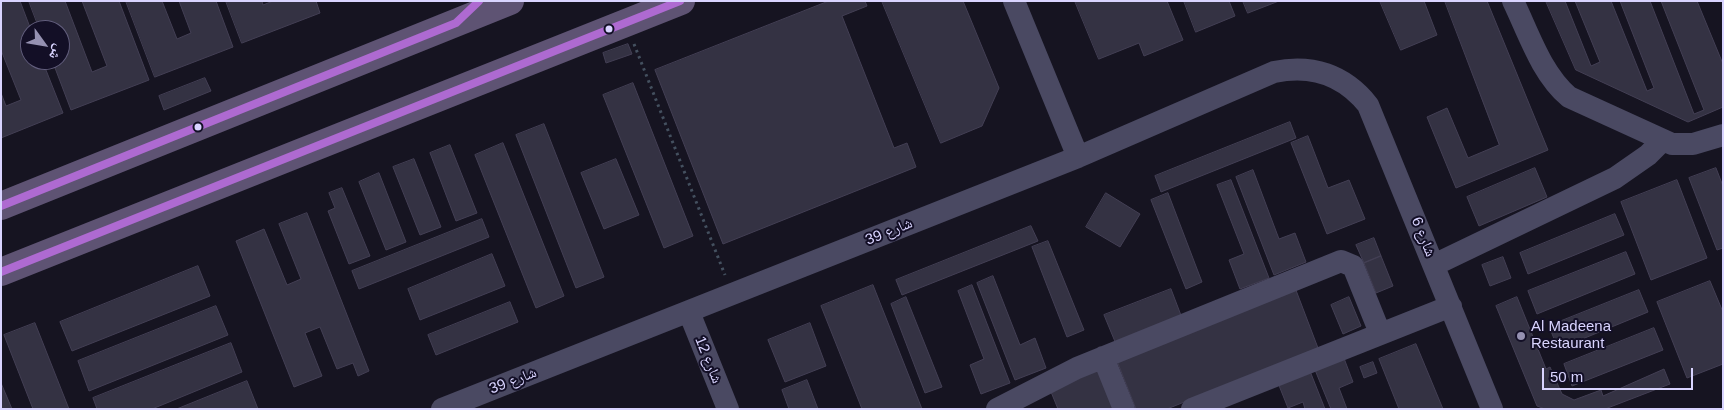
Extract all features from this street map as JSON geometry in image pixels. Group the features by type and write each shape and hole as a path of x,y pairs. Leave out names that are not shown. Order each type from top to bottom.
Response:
{"main road":[{"path":"1,206 510,1"},
{"path":"1,272 681,1"}],"street":[{"path":"456,23 479,1"},
{"path":"1014,1 1078,157"},
{"path":"1513,1 1545,69 1559,89 1580,104 1662,141 1693,144 1723,135"},
{"name":"شارع 39","path":"442,409 1078,157 1274,72 1286,69 1312,70 1337,78"},
{"name":"شارع 6","path":"1337,78 1360,94 1375,117 1492,409"},
{"path":"1434,265 1615,178 1648,155 1662,141"},
{"path":"998,409 1052,380 1103,357 1341,261 1353,266 1380,333"},
{"path":"1192,409 1451,306"},
{"name":"شارع 12","path":"689,312 728,409"},
{"path":"1103,357 1124,409"}],"path":[{"path":"626,24 733,294"}],"building":[{"path":"1,1 20,1 27,20 20,20 20,70 46,70 63,113 1,138 1,93 6,106 21,100 1,50"},
{"path":"29,1 65,1 92,72 107,66 82,1 119,1 149,80 71,110 56,70 70,70 70,20 36,20"},
{"path":"126,1 162,1 177,39 191,33 179,1 216,1 233,47 155,77"},
{"path":"226,1 262,1 263,5 273,1 316,1 320,13 242,43"},
{"path":"829,1 865,1 867,6 842,16 894,148 907,143 916,167 723,244 655,70"},
{"path":"882,1 963,1 999,88 982,126 941,143"},
{"path":"1075,1 1167,1 1183,40 1144,56 1139,43 1099,59"},
{"path":"1184,1 1229,1 1235,16 1196,32"},
{"path":"1243,1 1279,1 1248,13"},
{"path":"1380,1 1424,1 1437,35 1401,50"},
{"path":"1445,1 1487,1 1548,150 1456,188 1427,117 1447,108 1468,158 1499,145"},
{"path":"1546,1 1565,1 1591,66 1600,62 1575,1 1611,1 1647,91 1654,88 1620,1 1650,1 1694,114 1704,110 1661,1 1697,1 1723,64 1723,107 1688,122 1576,70"},
{"path":"628,44 632,54 606,63 603,53"},
{"path":"205,78 211,91 164,110 159,96"},
{"path":"633,83 693,236 664,248 603,95"},
{"path":"1290,122 1296,138 1161,192 1155,176"},
{"path":"544,124 604,277 576,288 516,135"},
{"path":"1308,136 1328,188 1349,180 1365,219 1327,234 1291,143"},
{"path":"503,143 564,296 536,308 475,155"},
{"path":"450,145 477,213 456,221 430,153"},
{"path":"414,159 441,227 420,235 393,167"},
{"path":"616,159 639,215 604,229 581,173"},
{"path":"1535,168 1547,197 1479,226 1467,197"},
{"path":"1716,168 1723,186 1723,248 1717,250 1689,178"},
{"path":"1253,170 1279,239 1295,233 1306,262 1274,275 1236,177"},
{"path":"379,173 406,242 386,250 359,182"},
{"path":"1231,180 1269,278 1240,289 1229,260 1244,254 1217,185"},
{"path":"1677,180 1707,258 1651,280 1621,202"},
{"path":"342,188 370,256 349,264 328,211 335,208 329,193"},
{"path":"1106,193 1140,214 1120,247 1086,227"},
{"path":"1168,193 1202,282 1186,289 1151,200"},
{"path":"307,213 369,371 358,376 353,363 337,369 320,327 305,333 322,376 294,387 236,241 264,229 287,285 301,279 279,224"},
{"path":"1615,214 1624,235 1528,274 1520,253"},
{"path":"482,219 489,237 359,289 352,271"},
{"path":"1031,226 1038,241 902,295 896,280"},
{"path":"1374,238 1381,256 1364,263 1356,245"},
{"path":"1048,241 1084,330 1067,337 1032,247"},
{"path":"1626,252 1635,274 1537,314 1528,291"},
{"path":"492,254 505,286 420,320 408,289"},
{"path":"1381,256 1393,286 1376,293 1364,263"},
{"path":"1503,257 1511,278 1490,286 1482,265"},
{"path":"198,266 210,296 72,351 60,322"},
{"path":"993,276 1020,345 1035,338 1046,368 1015,380 977,283"},
{"path":"1710,281 1723,312 1723,364 1687,378 1657,302"},
{"path":"873,285 922,409 862,409 821,306"},
{"path":"972,285 1010,383 981,394 970,365 984,359 958,291"},
{"path":"1294,285 1318,348 1167,409 1136,409 1115,356"},
{"path":"1171,289 1182,318 1116,344 1104,315"},
{"path":"1639,290 1648,312 1558,349 1549,326"},
{"path":"906,297 942,387 925,393 891,304"},
{"path":"1349,297 1361,326 1343,334 1331,305"},
{"name":"Al Madeena Restaurant","path":"1517,297 1546,369 1550,367 1562,394 1574,400 1601,390 1603,396 1664,369 1670,384 1605,409 1545,409 1537,406 1496,306"},
{"path":"510,302 518,322 436,355 428,335"},
{"path":"216,306 228,335 89,391 78,361"},
{"path":"35,323 69,409 33,409 4,335"},
{"path":"810,323 826,366 785,382 768,340"},
{"path":"1654,328 1663,350 1572,386 1564,364"},
{"path":"231,343 242,372 152,409 97,409 93,398"},
{"path":"1416,344 1443,409 1399,409 1379,359"},
{"path":"1342,353 1353,382 1339,388 1347,409 1331,409 1313,365"},
{"path":"1373,362 1377,373 1364,378 1360,367"},
{"path":"1308,366 1325,409 1305,409 1303,402 1288,408 1276,378"},
{"path":"1100,367 1114,409 1058,409 1049,387"},
{"path":"807,380 818,409 789,409 782,390"},
{"path":"247,381 258,409 177,409"},
{"path":"1,383 12,409 1,409"}],"transit line":[{"path":"1,206 456,23 479,1"},
{"path":"1,272 680,1"}],"place":[{"name":"Al Madeena Restaurant","path":"1521,336"}]}
